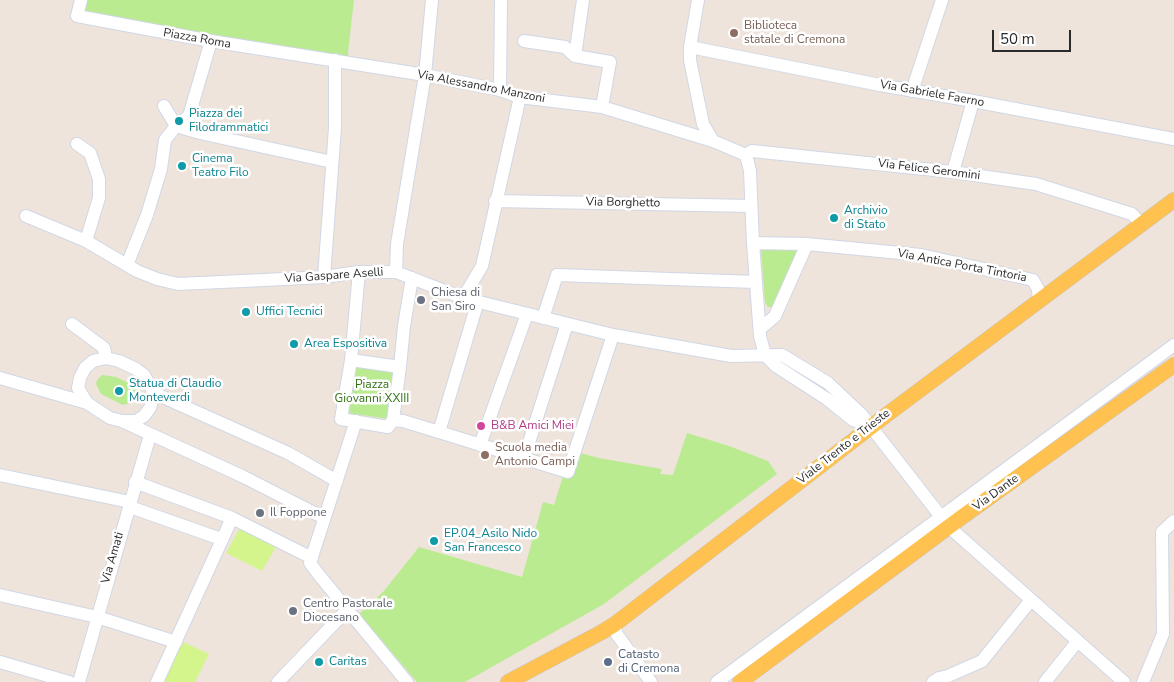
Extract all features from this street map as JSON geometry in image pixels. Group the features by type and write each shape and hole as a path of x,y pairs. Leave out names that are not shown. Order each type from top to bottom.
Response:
{"main road":[{"name":"Viale Trento e Trieste","path":"508,682 615,624 871,426 1174,200"},
{"name":"Via Dante","path":"740,682 819,623 945,521 1174,365"}],"street":[{"name":"Piazza Roma","path":"81,0 77,16 211,41 335,60"},
{"path":"396,272 397,244 425,75 432,0"},
{"path":"500,90 501,0"},
{"path":"575,56 583,0"},
{"path":"698,0 690,47 690,60 703,124 713,141 746,155 750,171 756,282 760,329 765,354"},
{"path":"912,91 942,0"},
{"path":"126,265 147,215 161,169 165,140 176,126 189,116 211,41"},
{"path":"524,41 565,46 575,56 610,62 602,107"},
{"name":"Via Gabriele Faerno","path":"690,47 912,91 973,100 1174,139"},
{"path":"324,277 335,128 335,60"},
{"name":"Via Alessandro Manzoni","path":"335,60 425,75 500,90 520,97 602,107 713,141"},
{"path":"463,298 482,266 495,201 520,97"},
{"path":"953,172 973,100"},
{"path":"164,106 176,126 332,162"},
{"path":"77,144 90,153 99,179 99,198 86,242"},
{"name":"Via Felice Geromini","path":"746,155 752,150 953,172 1036,184 1132,214 1141,224"},
{"name":"Via Borghetto","path":"495,201 751,206"},
{"name":"Via Gaspare Aselli","path":"26,216 86,242 126,265 157,279 178,284 324,277 359,272 396,272 463,298 612,335 731,356 782,355 828,383 861,414 945,521 1077,642 1124,682"},
{"path":"753,243 807,244 775,316 760,329"},
{"name":"Via Antica Porta Tintoria","path":"807,244 921,256 1032,280 1038,289 1039,302"},
{"path":"359,272 351,360 341,419 388,427 393,420 404,326 412,278"},
{"path":"543,318 557,275 756,282"},
{"path":"438,432 478,301"},
{"path":"480,445 527,314"},
{"path":"72,324 104,348 106,358"},
{"path":"524,458 567,324"},
{"path":"393,420 403,421 568,472 612,335"},
{"name":"Via Dante","path":"717,682 825,603 945,521 1174,345"},
{"path":"87,403 78,388 85,368 93,361 106,358 119,361 144,375 154,393 288,453 337,481"},
{"path":"351,360 400,367"},
{"path":"0,378 87,403 110,418 122,421 244,477 324,518"},
{"path":"122,421 136,421 144,416 150,408 154,393"},
{"path":"356,421 310,562 407,682"},
{"name":"Via Amati","path":"79,682 96,617 150,434"},
{"path":"0,475 130,502 133,508 222,538"},
{"path":"135,482 232,518 312,558"},
{"path":"157,682 232,518"},
{"path":"1142,682 1163,634 1162,532 1174,521"},
{"path":"0,595 96,617 176,642"},
{"path":"933,682 982,661 1031,600"},
{"path":"819,623 825,603"},
{"path":"278,682 347,610"},
{"path":"615,624 616,633 652,682"},
{"path":"602,632 611,638 643,682"},
{"path":"1044,682 1077,642"},
{"path":"751,658 774,656"},
{"path":"0,662 69,682"}],"green space":[{"path":"86,0 354,0 348,52 349,59 83,11"},
{"path":"761,248 799,248 774,305 771,307 768,307 765,303"},
{"name":"Piazza Giovanni XXIII","path":"355,366 396,372 389,419 348,413"},
{"path":"102,375 116,377 127,382 136,391 133,402 123,405 101,394 96,384"},
{"path":"687,433 768,461 777,474 604,604 465,682 417,682 359,614 383,592 419,547 522,577 543,502 554,505 563,476 577,452 599,458 662,469 660,474 673,475"},
{"path":"241,526 277,545 262,571 226,553"},
{"path":"181,641 209,654 195,682 162,682"}],"place":[{"name":"Biblioteca statale di Cremona","path":"734,33"},
{"name":"Piazza dei Filodrammatici","path":"179,121"},
{"name":"Cinema Teatro Filo","path":"182,166"},
{"name":"Archivio di Stato","path":"834,218"},
{"name":"Chiesa di San Siro","path":"421,300"},
{"name":"Uffici Tecnici","path":"246,312"},
{"name":"Area Espositiva","path":"294,344"},
{"name":"Statua di Claudio Monteverdi","path":"119,391"},
{"name":"B&B Amici Miei","path":"481,426"},
{"name":"Scuola media Antonio Campi","path":"485,455"},
{"name":"Il Foppone","path":"260,513"},
{"name":"EP.04_Asilo Nido San Francesco","path":"434,541"},
{"name":"Centro Pastorale Diocesano","path":"293,611"},
{"name":"Caritas","path":"319,662"},
{"name":"Catasto di Cremona","path":"608,662"}]}
